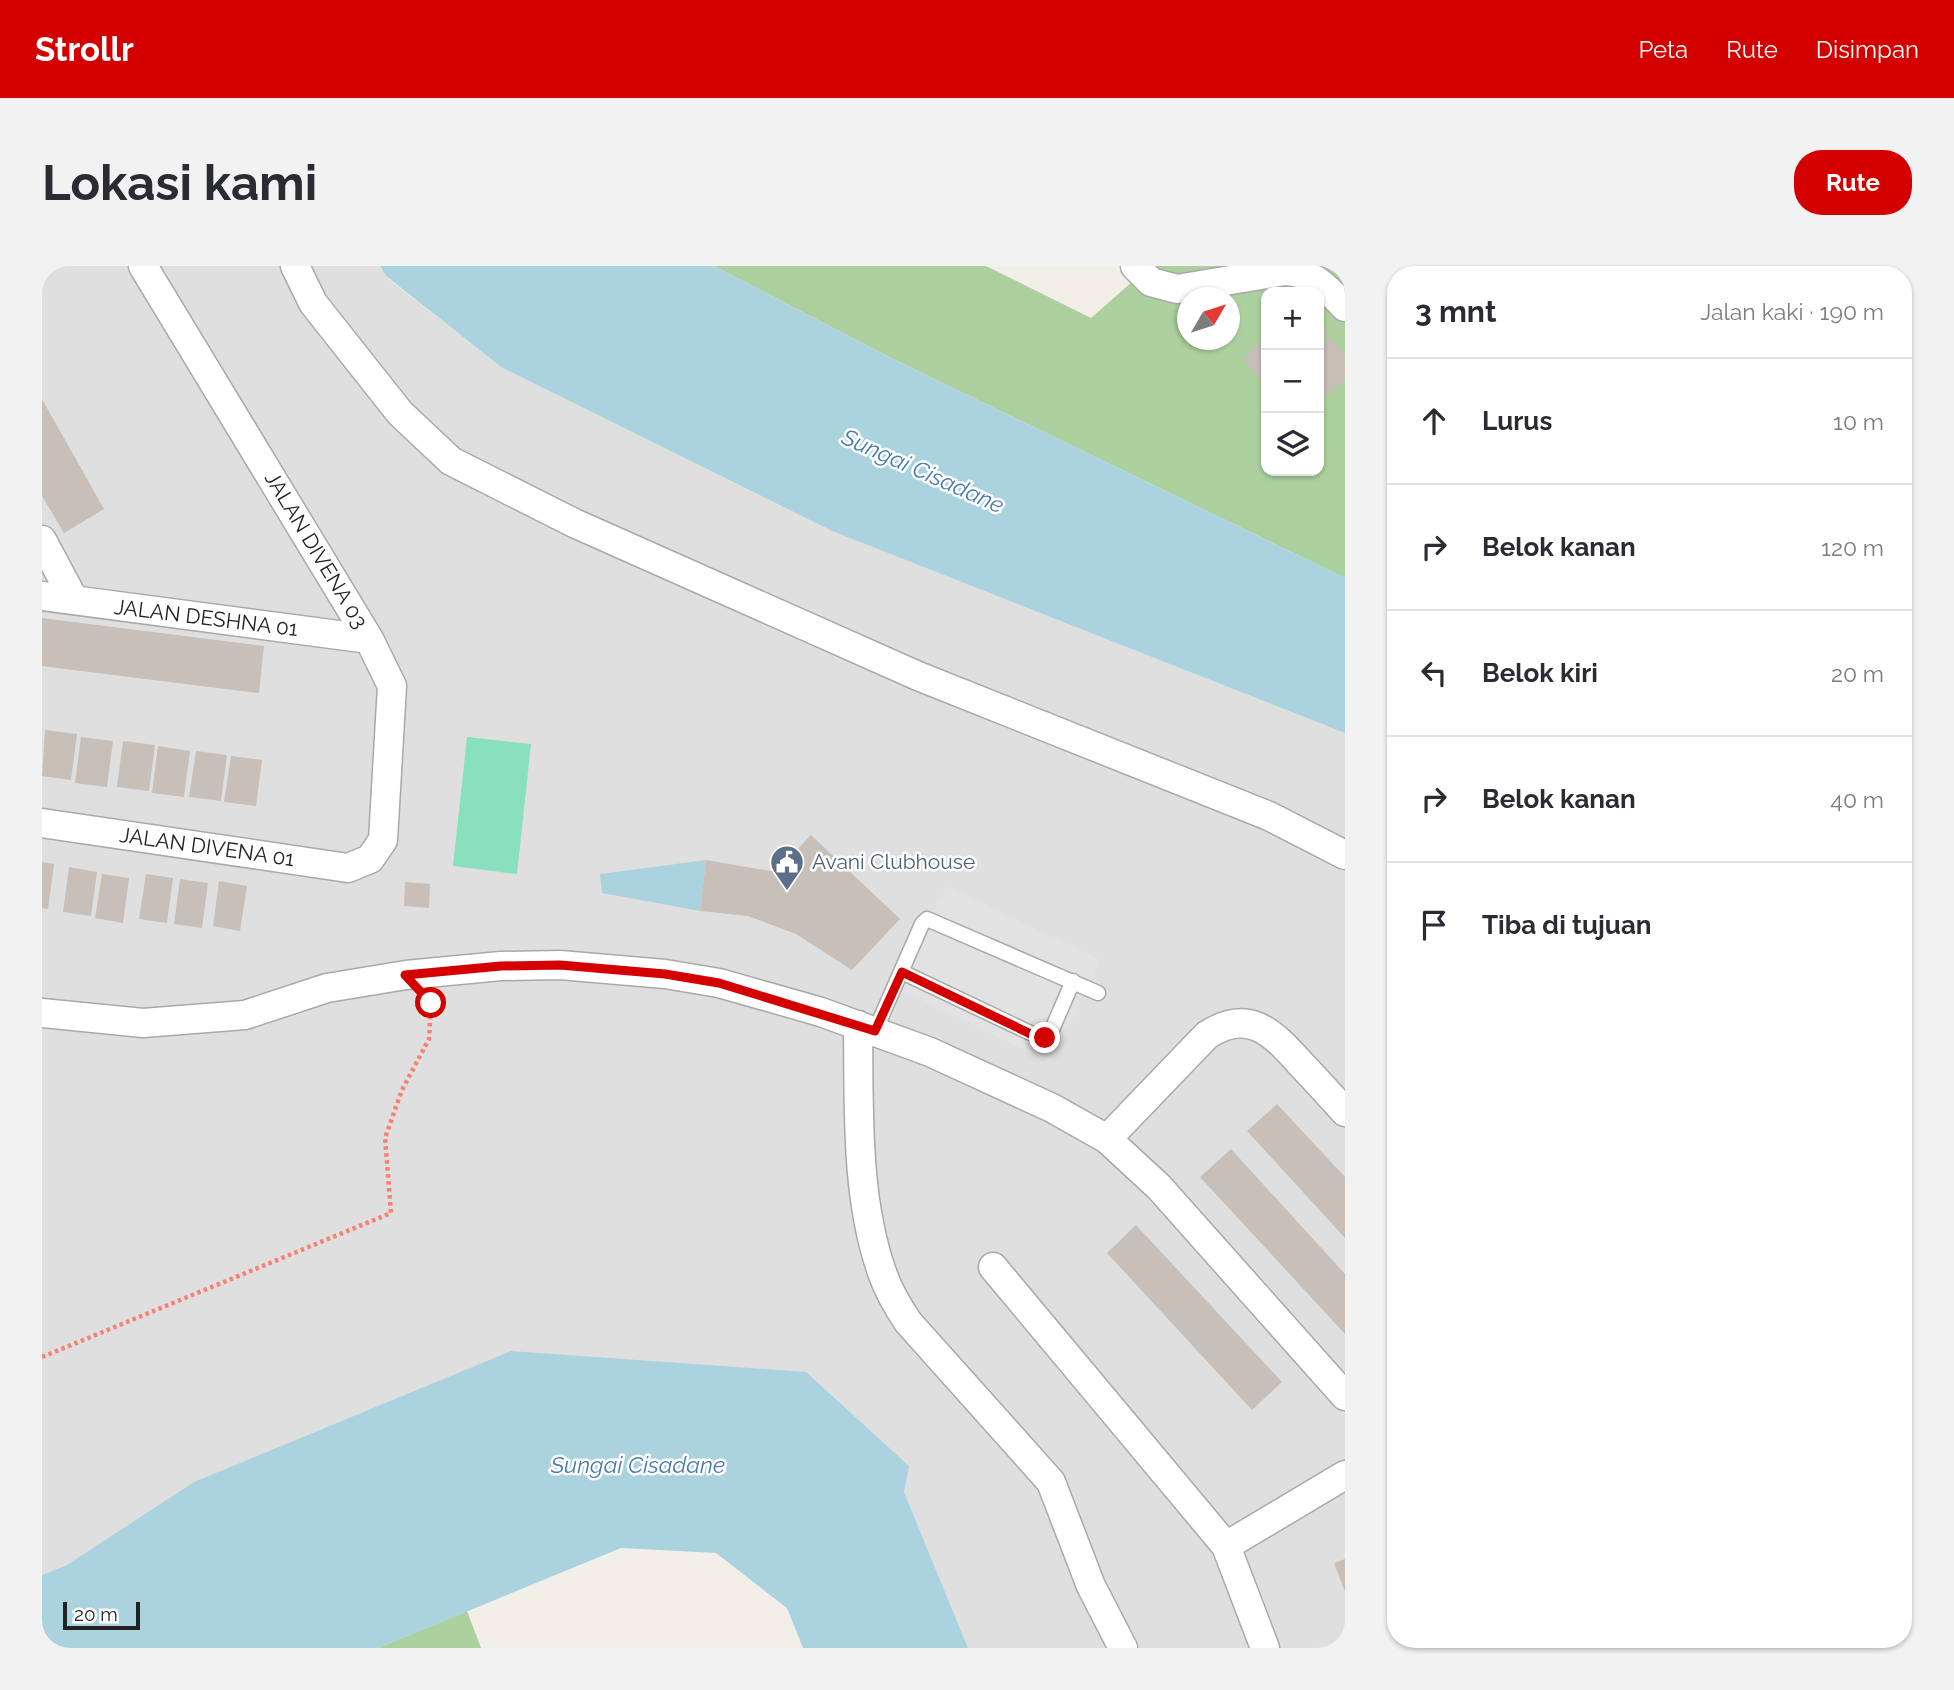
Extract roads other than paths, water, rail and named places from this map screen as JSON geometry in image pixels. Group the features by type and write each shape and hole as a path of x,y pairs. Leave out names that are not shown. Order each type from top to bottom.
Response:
{"street":[{"name":"JALAN DIVENA 03","path":"143,266 369,639 392,685 383,840 370,859"},
{"path":"295,266 313,303 384,393 400,413 451,461 574,523 905,671 1269,816 1345,855"},
{"path":"1135,266 1151,282 1177,289 1285,271 1299,272 1317,279 1345,307"},
{"path":"42,540 74,600"},
{"name":"JALAN DESHNA 01","path":"42,596 369,639"},
{"name":"JALAN DIVENA 01","path":"42,823 348,867 370,859"},
{"path":"42,1013 143,1023 245,1015 327,988 405,975 501,966 560,965 607,968 719,983 867,1028 930,1052 1052,1108 1107,1139 1159,1187 1345,1396"},
{"path":"1107,1139 1207,1035 1223,1025 1235,1023 1262,1028 1277,1038 1345,1112"},
{"path":"867,1028 860,1164 873,1243 882,1275 908,1322 1051,1482 1091,1586 1123,1648"},
{"path":"993,1267 1226,1546 1265,1648"},
{"path":"1226,1546 1345,1475"}],"lane":[{"path":"867,1028 902,972 922,924 930,919 1098,993"},
{"path":"902,972 1041,1038 1050,1034 1073,981"}],"water":[{"name":"Sungai Cisadane","path":"380,266 714,266 887,356 1345,578 1345,733 832,531 501,367 386,276"},
{"path":"706,860 700,911 602,893 600,874"},
{"name":"Sungai Cisadane","path":"511,1351 806,1372 909,1466 904,1492 968,1648 803,1648 787,1608 716,1553 621,1548 378,1648 42,1648 42,1575 67,1565 194,1482"}],"place":[{"name":"Avani Clubhouse","path":"787,892"}]}
